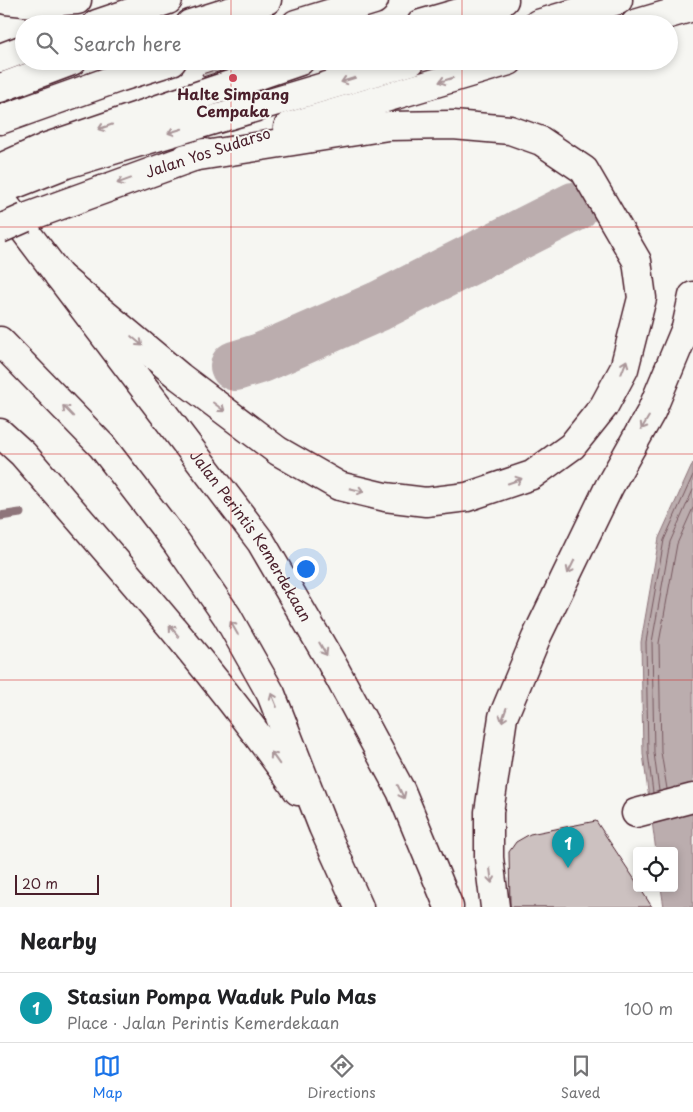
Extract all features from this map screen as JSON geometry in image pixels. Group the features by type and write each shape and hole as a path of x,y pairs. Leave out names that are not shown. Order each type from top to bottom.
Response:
{"main road":[{"path":"6,0 34,3 77,0"},
{"path":"124,15 168,0"},
{"path":"219,15 267,0"},
{"path":"325,15 374,0"},
{"path":"452,15 504,0"},
{"path":"568,15 618,0"},
{"path":"666,15 693,7"},
{"path":"0,40 15,42"},
{"path":"0,58 15,52"},
{"path":"0,88 48,70"},
{"path":"0,120 143,70"},
{"path":"0,168 47,147 274,70"},
{"name":"Jalan Yos Sudarso","path":"0,190 66,164 381,70"},
{"name":"Jalan Yos Sudarso","path":"0,229 186,158 479,70"},
{"path":"59,276 180,378 278,451 339,486 385,497 426,502 467,497 532,475 572,446 604,406 624,369 642,298 637,261 584,170 541,141 510,130 453,126 388,126 186,158"},
{"name":"Jalan Perintis Kemerdekaan","path":"0,198 261,542 331,662 402,791 449,907"},
{"path":"495,907 489,858 489,812 503,717 536,638 608,487 652,412 680,345 693,296"},
{"path":"0,341 102,446 176,542 227,616 272,694 323,827 359,907"},
{"path":"0,433 23,454 259,735 323,827"},
{"path":"641,811 693,798"}],"water":[{"path":"693,463 693,907 664,907 662,892 678,892 678,847 655,847 643,754 641,642 659,538"}],"building":[{"path":"215,70 224,70 203,77 202,74"},
{"path":"596,821 633,877 633,892 643,892 652,907 510,907 509,852 516,842 530,834"}],"waterway":[{"path":"235,366 261,358 379,306 574,207"},
{"path":"0,516 20,513"}],"place":[{"name":"Halte Simpang Cempaka","path":"233,78"},
{"name":"Stasiun Pompa Waduk Pulo Mas","path":"568,868"}]}
